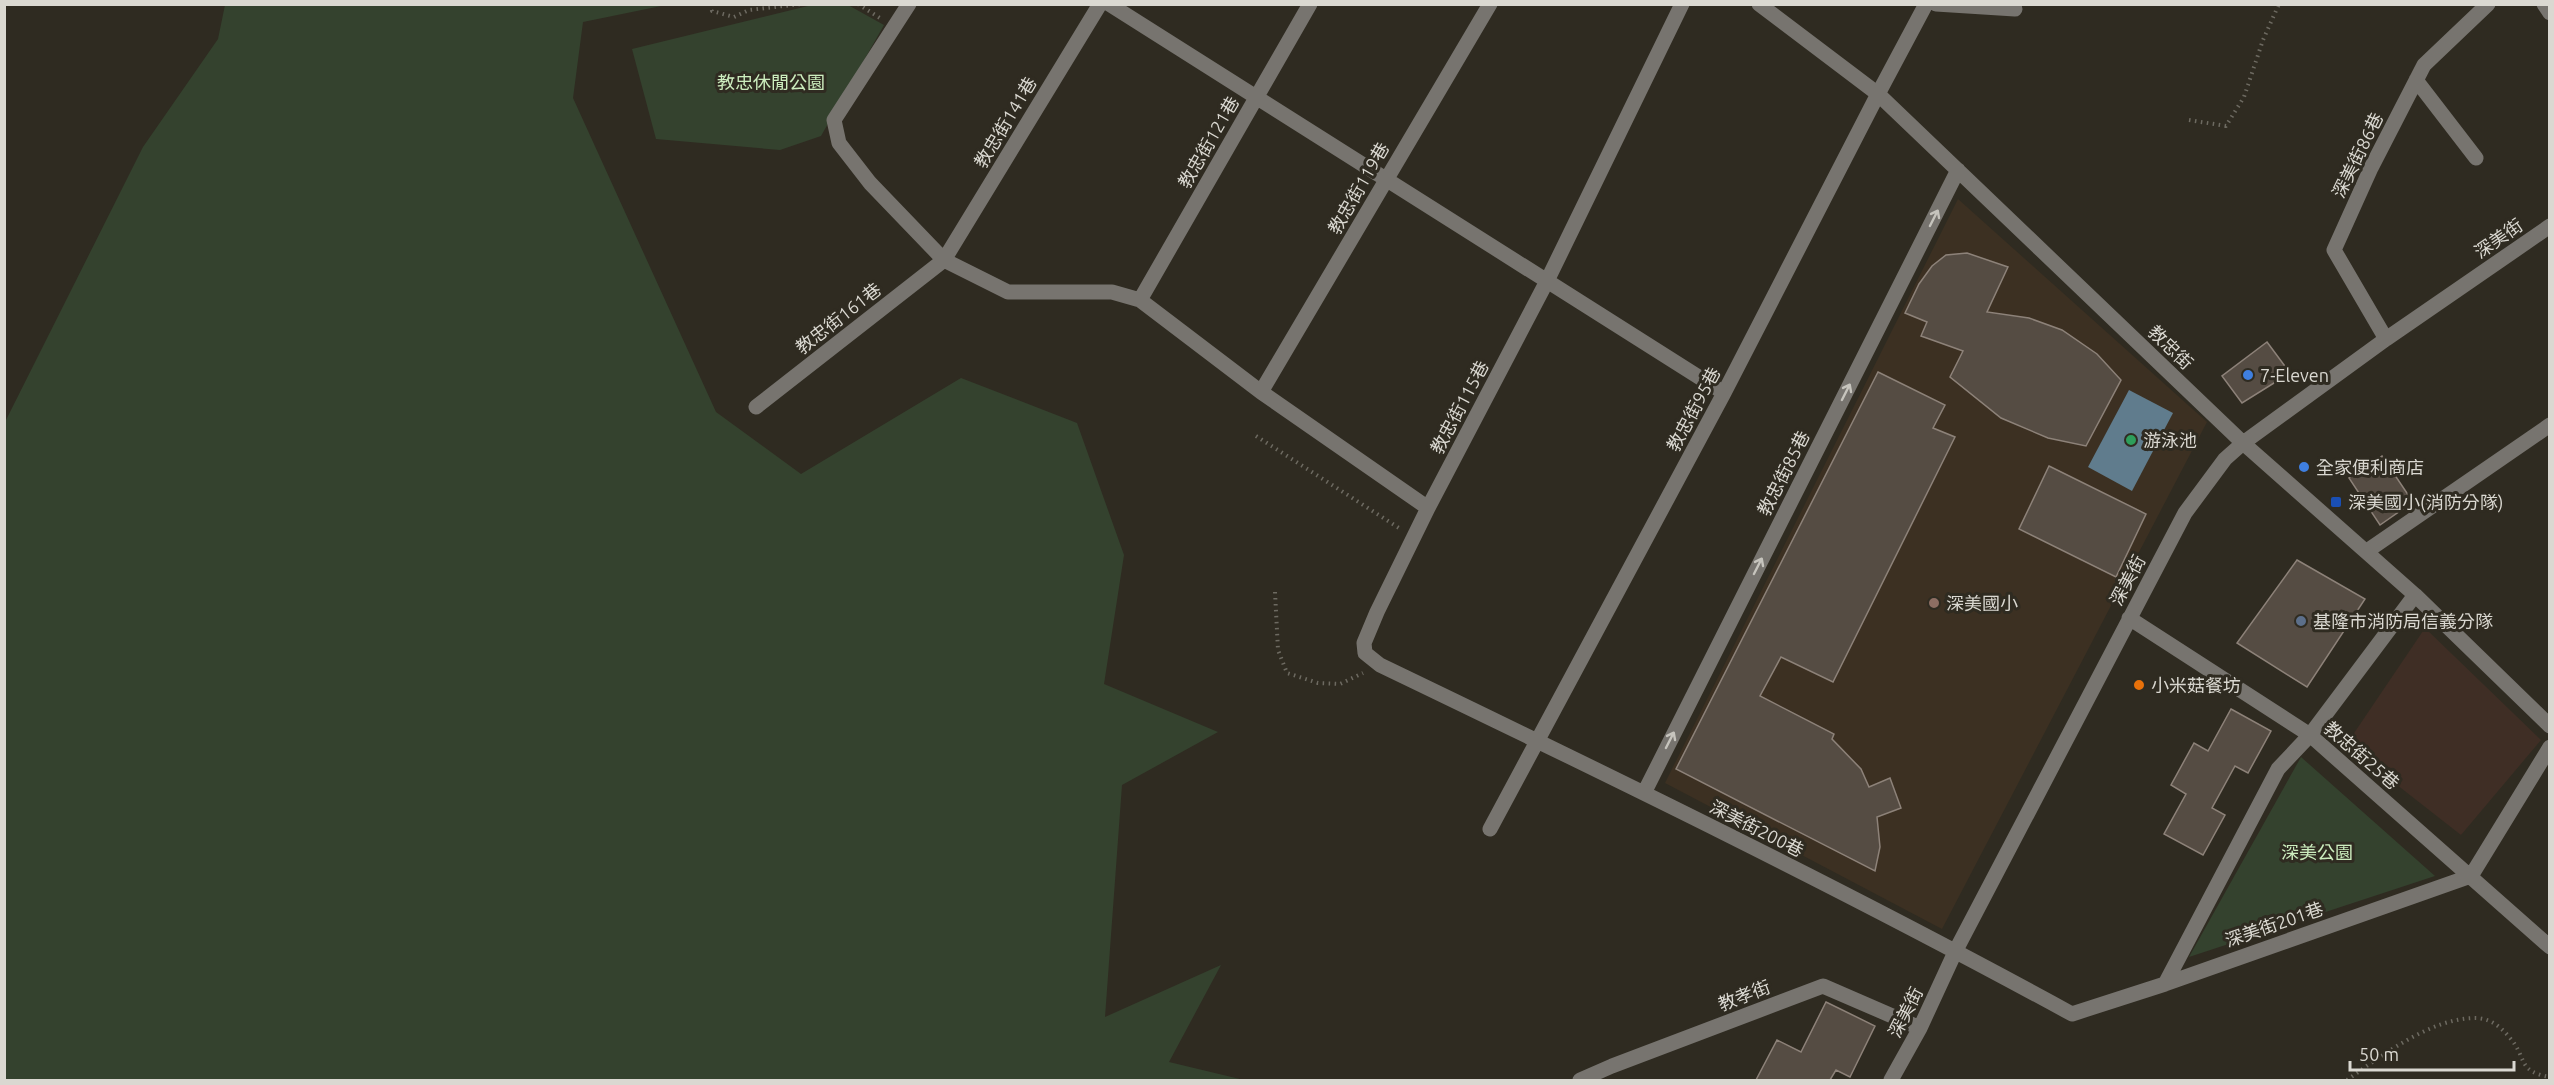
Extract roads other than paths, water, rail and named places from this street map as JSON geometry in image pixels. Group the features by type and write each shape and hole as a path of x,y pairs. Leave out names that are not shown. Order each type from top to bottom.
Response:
{"street":[{"path":"909,4 834,120 839,143 870,183 944,260 1008,292 1112,292 1140,300 1262,392 1428,508"},
{"name":"教忠街141巷","path":"944,260 1100,4"},
{"path":"1108,4 1724,393"},
{"name":"教忠街121巷","path":"1140,300 1310,4"},
{"name":"教忠街119巷","path":"1262,392 1490,4"},
{"name":"教忠街115巷","path":"1539,741 1380,665 1365,654 1364,642 1428,508 1547,281 1682,4"},
{"name":"教忠街","path":"1759,4 1878,94 2243,442 2415,595 2550,726"},
{"name":"教忠街95巷","path":"1490,829 1724,393 1926,4"},
{"path":"1936,4 2015,9"},
{"name":"深美街86巷","path":"2386,339 2334,250 2371,168 2424,65 2487,4"},
{"path":"2544,4 2550,13"},
{"path":"2416,80 2476,158"},
{"name":"教忠街85巷","path":"1644,793 1958,170"},
{"name":"深美街","path":"1891,1080 1920,1028 1956,950 2184,513 2225,459 2243,442 2386,339 2550,226"},
{"name":"教忠街161巷","path":"756,407 944,260"},
{"path":"2367,551 2550,425"},
{"path":"2165,984 2278,769 2310,735 2415,595"},
{"name":"教忠街25巷","path":"2129,618 2310,735 2550,948"},
{"name":"深美街200巷","path":"1539,741 1956,950"},
{"path":"2471,876 2550,747"},
{"name":"深美街201巷","path":"1956,950 2072,1014 2165,984 2471,876"},
{"name":"教孝街","path":"1580,1080 1823,986 1920,1028"}],"water":[{"name":"游泳池","path":"2129,390 2173,413 2132,491 2088,467"}],"place":[{"name":"7-Eleven","path":"2248,375"},
{"name":"游泳池","path":"2131,440"},
{"name":"全家便利商店","path":"2304,467"},
{"name":"深美國小(消防分隊)","path":"2336,502"},
{"name":"深美國小","path":"1934,603"},
{"name":"基隆市消防局信義分隊","path":"2301,621"},
{"name":"小米菇餐坊","path":"2139,685"}],"park label":[{"name":"教忠休閒公園","path":"771,82"},
{"name":"深美公園","path":"2317,852"}]}
